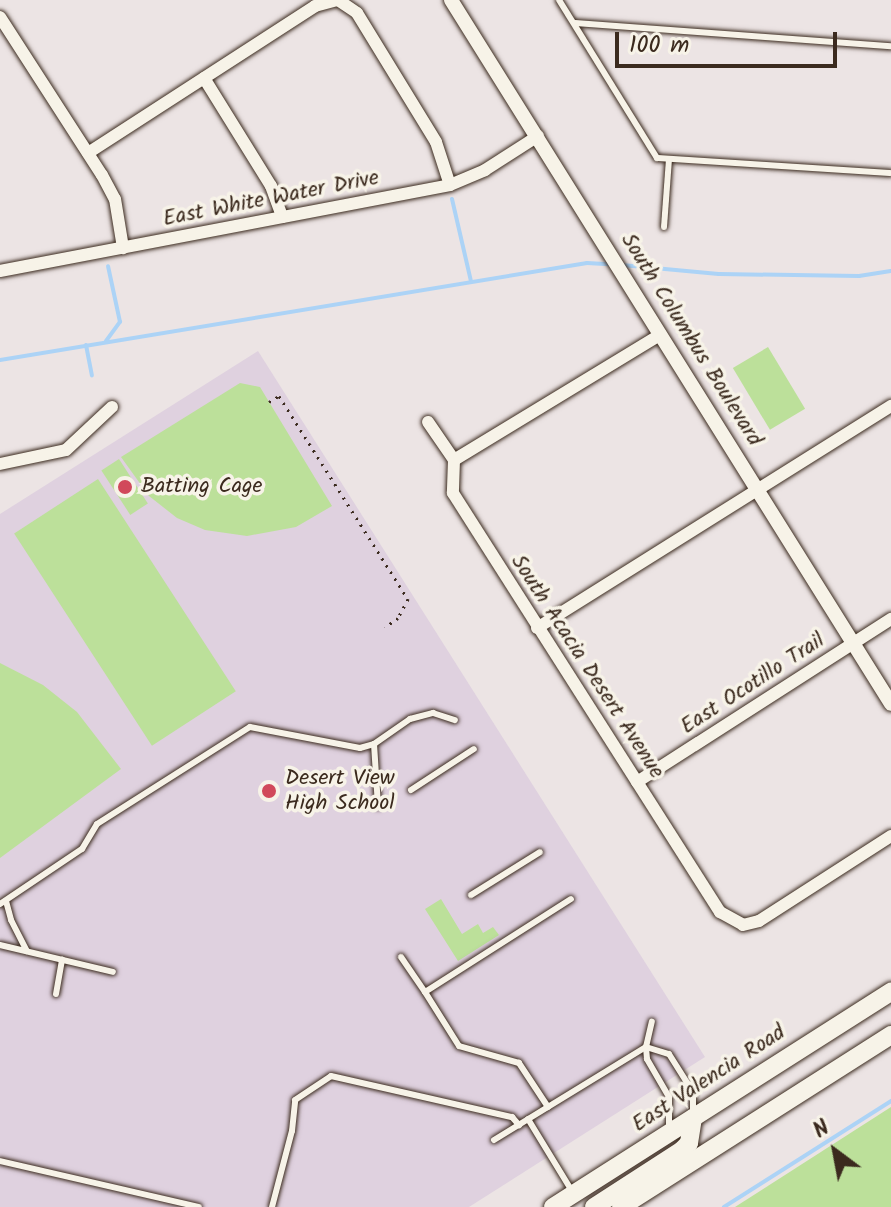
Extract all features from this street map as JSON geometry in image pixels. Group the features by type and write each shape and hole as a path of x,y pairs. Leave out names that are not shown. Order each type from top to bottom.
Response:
{"main road":[{"name":"East Valencia Road","path":"553,1207 891,992"},
{"path":"621,1207 891,1035"},
{"path":"594,1207 682,1150 689,1143 693,1118"}],"street":[{"path":"88,153 315,6 338,0 357,13 436,142 450,185"},
{"name":"South Columbus Boulevard","path":"451,0 603,238 891,704"},
{"path":"0,17 115,199 123,248"},
{"path":"204,78 271,186 282,217"},
{"name":"East White Water Drive","path":"0,271 450,185 485,170 538,136"},
{"path":"428,422 454,460 661,334"},
{"path":"537,628 891,406"},
{"path":"0,464 66,450 112,407"},
{"name":"South Acacia Desert Avenue","path":"454,460 453,493 720,912 735,929 759,921 891,836"},
{"name":"East Ocotillo Trail","path":"637,782 891,619"}],"lane":[{"path":"559,0 657,158 891,173"},
{"path":"575,23 891,46"},
{"path":"664,227 669,159"},
{"path":"27,951 3,902 82,849 97,824 250,727 360,748 374,744 410,719 433,713 455,720"},
{"path":"374,744 378,806"},
{"path":"411,790 474,749"},
{"path":"471,895 540,852"},
{"path":"425,992 571,899"},
{"path":"0,945 113,972"},
{"path":"401,957 459,1046 519,1063 548,1107"},
{"path":"56,994 62,960"},
{"path":"652,1022 646,1047 647,1059 669,1097 669,1134"},
{"path":"494,1140 646,1047 669,1054 693,1092 693,1118"},
{"path":"272,1207 292,1131 295,1100 331,1076 512,1117 519,1125"},
{"path":"528,1119 574,1194"},
{"path":"0,1161 199,1207"}],"path":[{"path":"269,402 279,396 408,599 398,618 385,627"}],"shaded area":[{"name":"Desert View High School","path":"258,351 705,1057 469,1207 0,1207 0,514"}],"green space":[{"path":"768,347 805,409 770,430 733,368"},
{"path":"240,383 260,387 332,506 296,527 247,536 205,530 177,518 149,496 121,457"},
{"name":"Batting Cage","path":"119,459 148,503 130,515 101,470"},
{"path":"98,479 236,691 152,746 14,533"},
{"path":"0,663 43,685 77,712 121,769 0,858"},
{"path":"441,899 462,934 478,924 483,933 493,927 499,935 458,961 425,909"},
{"path":"891,1107 891,1207 735,1207"}],"waterway":[{"path":"452,199 471,281"},
{"path":"0,360 587,263 609,264"},
{"path":"622,265 719,274 859,276 891,271"},
{"path":"106,341 120,322 108,266"},
{"path":"86,345 92,375"},
{"path":"724,1207 891,1101"}],"place":[{"name":"Batting Cage","path":"125,487"},
{"name":"Desert View High School","path":"269,791"}]}
